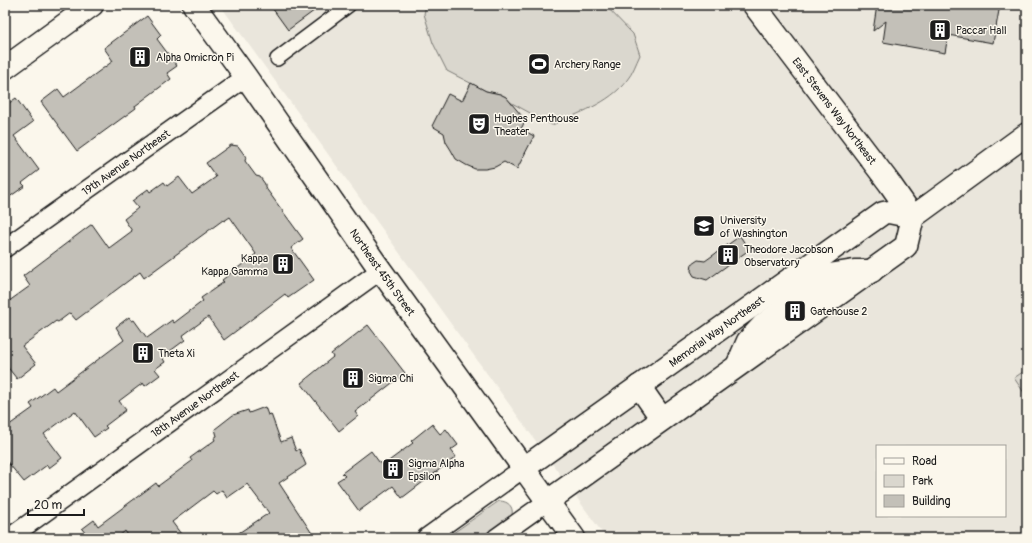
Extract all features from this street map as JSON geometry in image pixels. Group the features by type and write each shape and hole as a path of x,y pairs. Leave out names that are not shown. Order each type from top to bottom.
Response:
{"street":[{"path":"5,68 92,5"},
{"name":"Northeast 45th Street","path":"194,5 381,270 574,538"},
{"path":"277,59 349,5"},
{"name":"East Stevens Way Northeast","path":"754,5 890,184 913,217"},
{"name":"19th Avenue Northeast","path":"5,248 246,77"},
{"path":"496,538 736,367 748,341 763,325 829,275 854,271 872,271 906,246 913,217 1027,134"},
{"name":"Memorial Way Northeast","path":"524,468 883,213 889,212 913,217"},
{"name":"18th Avenue Northeast","path":"9,538 381,270"},
{"path":"639,386 662,419"},
{"path":"426,538 524,468"}],"shaded area":[{"name":"University of Washington","path":"220,5 1027,5 1027,538 606,538"}],"green space":[{"name":"Archery Range","path":"426,5 605,5 633,34 640,55 633,71 620,88 602,102 552,125 510,102 506,97 486,91 447,71 433,43 424,14"},
{"path":"1027,369 1027,397 1014,378"},
{"path":"499,501 506,502 512,508 511,518 482,538 446,538"}],"building":[{"path":"270,5 322,5 288,30"},
{"name":"Paccar Hall","path":"877,5 1000,5 993,43 948,35 945,53 883,42 886,21 873,31"},
{"path":"147,16 161,35 157,39 177,66 167,73 171,79 135,106 136,108 77,151 41,102 58,89 64,97 113,61 104,48"},
{"name":"Hughes Penthouse Theater","path":"471,83 486,91 506,97 521,115 520,118 525,121 521,129 534,136 517,169 504,162 495,167 485,169 475,169 466,165 456,159 446,142 444,133 432,126 448,94 462,101"},
{"path":"16,98 33,122 14,136 39,170 22,183 25,186 5,200 5,106"},
{"path":"231,145 238,146 246,157 245,161 256,176 260,177 265,184 265,187 303,239 291,248 314,280 288,298 285,294 224,340 208,317 182,336 185,340 162,357 165,362 155,369 160,375 145,386 143,383 119,401 126,410 105,426 107,428 94,437 75,411 44,434 62,458 49,468 47,465 24,482 5,459 5,428 33,408 30,404 53,387 56,391 124,340 116,327 129,317 132,321 134,320 147,338 172,320 174,323 203,301 201,298 224,282 222,280 256,254 230,217 224,221 223,220 144,278 140,272 76,320 70,313 58,322 56,321 22,346 36,364 17,379 5,364 5,304 30,286 23,276 92,224 109,248 132,231 124,219 138,208 132,201 148,189 150,192 164,182 167,186 179,177 192,194 216,177 206,163"},
{"name":"Theodore Jacobson Observatory","path":"740,236 749,250 707,280 694,276 691,271 692,264 698,260 705,261"},
{"name":"Sigma Chi","path":"368,325 405,373 355,412 358,416 339,431 301,383 333,357 331,354"},
{"path":"265,407 268,415 271,414 281,442 291,438 296,451 299,449 306,465 279,483 315,538 231,538 269,513 247,484 227,498 222,490 216,494 213,491 172,522 184,538 130,538 125,531 117,538 81,538 86,534 82,529 94,520 98,526 156,483 158,486 192,461 190,458 215,440 214,438 217,436 215,429 233,415 248,410 249,413"},
{"name":"Sigma Alpha Epsilon","path":"432,424 440,434 446,429 458,445 451,450 456,457 402,498 393,486 359,511 337,481 345,476 342,473 371,451 382,466 413,443 411,441"}],"place":[{"name":"Paccar Hall","path":"940,30"},
{"name":"Alpha Omicron Pi","path":"140,57"},
{"name":"Archery Range","path":"539,64"},
{"name":"Hughes Penthouse Theater","path":"479,124"},
{"name":"University of Washington","path":"704,226"},
{"name":"Theodore Jacobson Observatory","path":"728,255"},
{"name":"Kappa Kappa Gamma","path":"283,264"},
{"name":"Gatehouse 2","path":"795,311"},
{"name":"Theta Xi","path":"143,353"},
{"name":"Sigma Chi","path":"353,378"},
{"name":"Sigma Alpha Epsilon","path":"393,469"}]}
